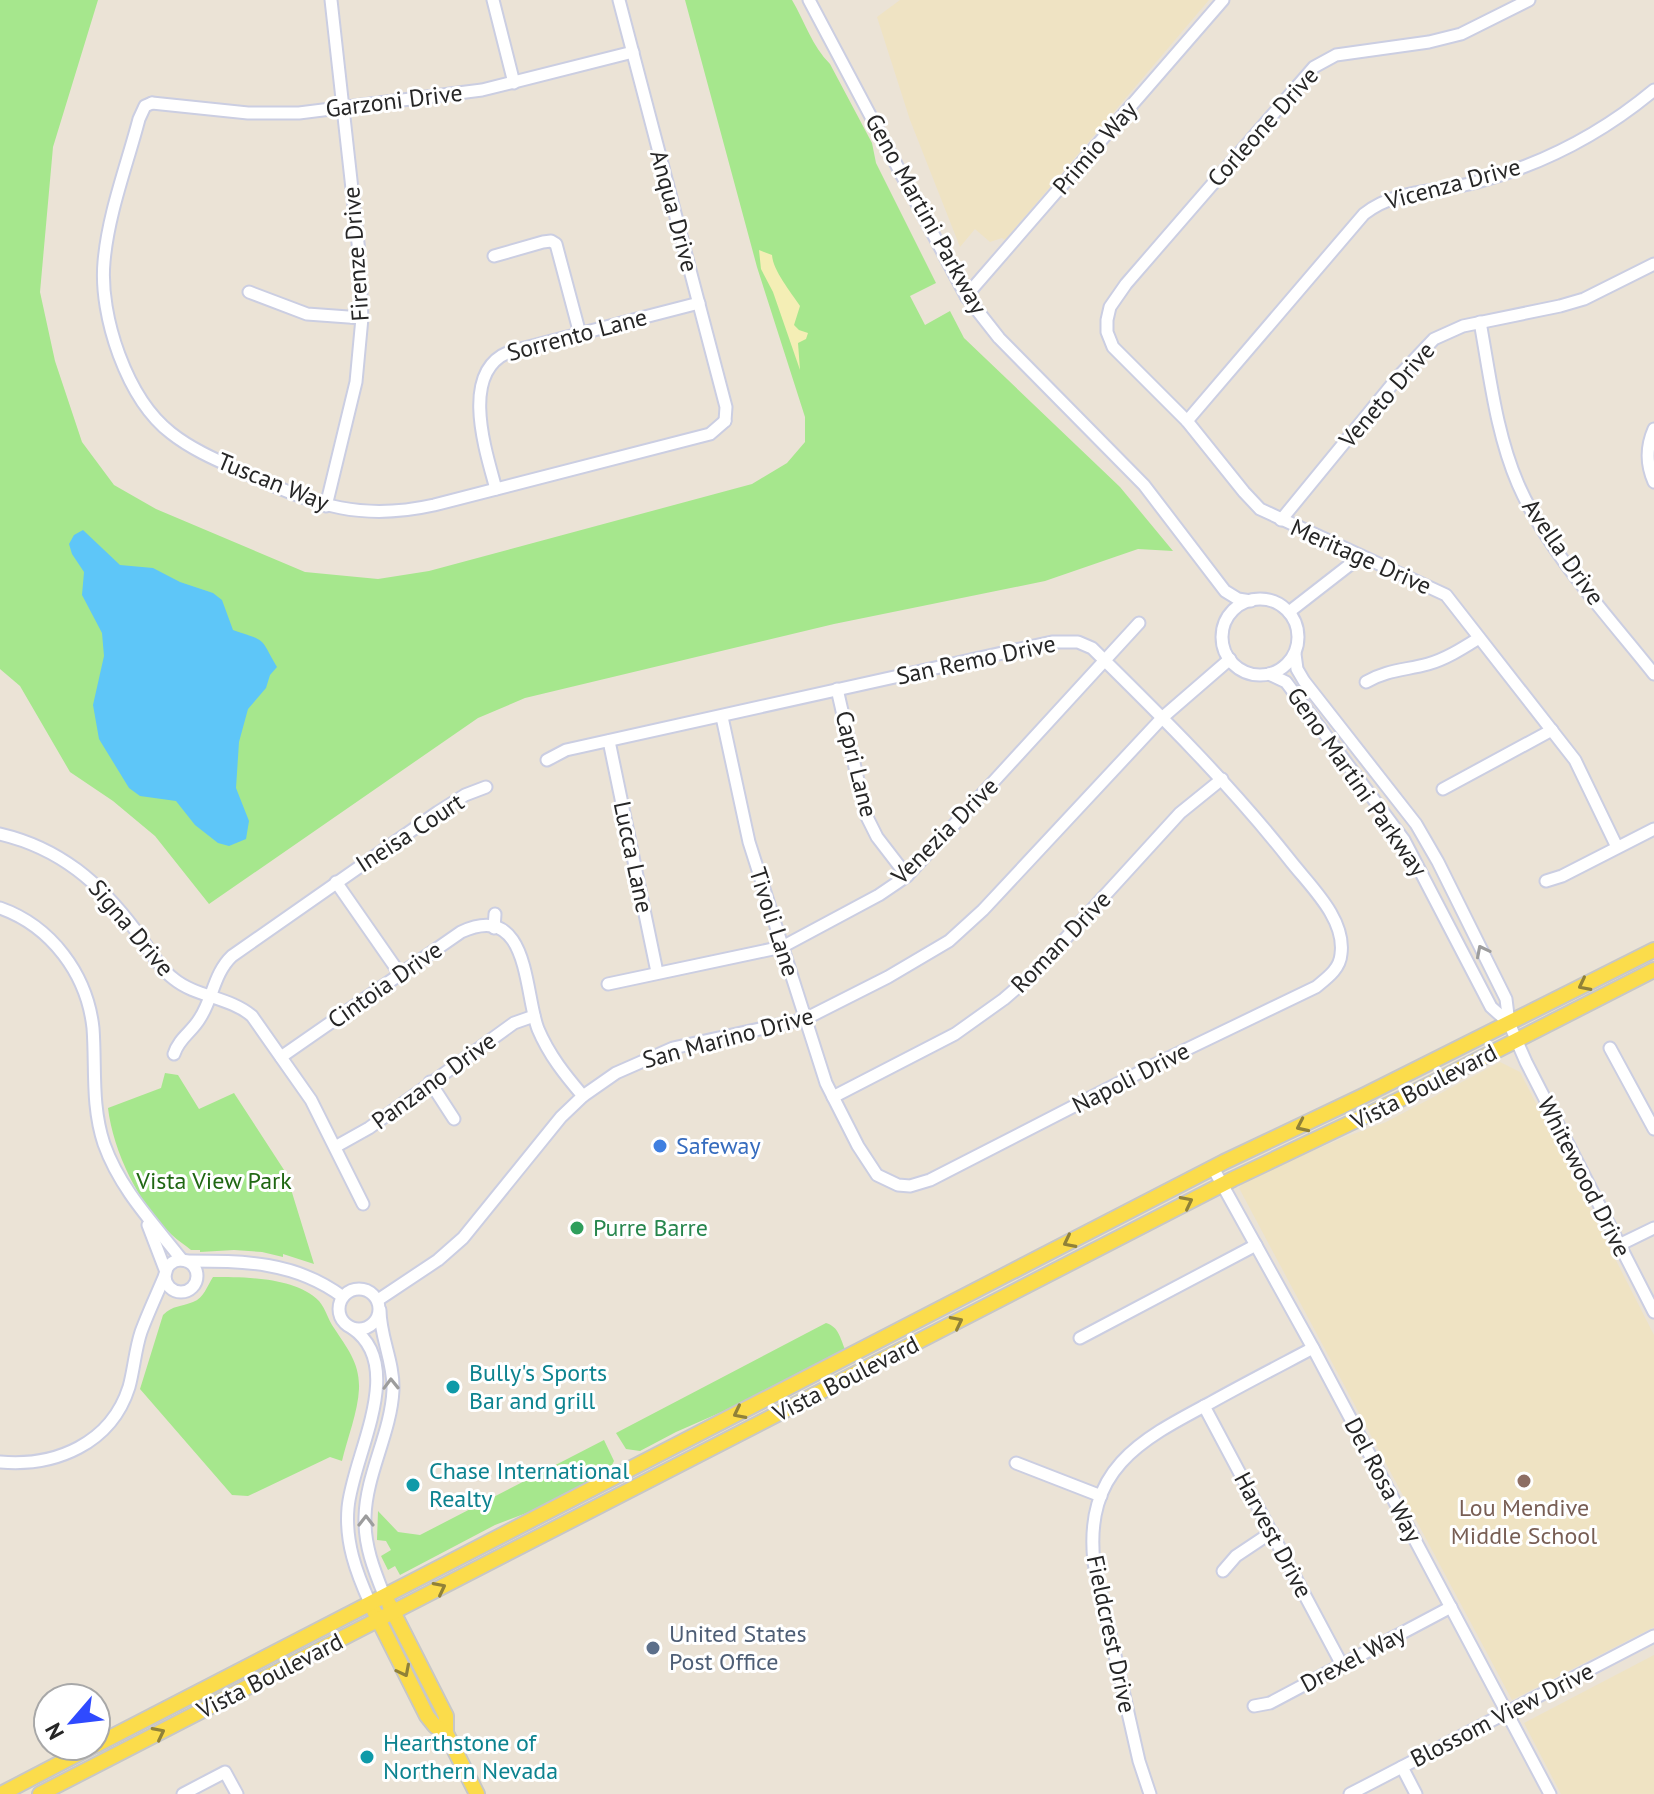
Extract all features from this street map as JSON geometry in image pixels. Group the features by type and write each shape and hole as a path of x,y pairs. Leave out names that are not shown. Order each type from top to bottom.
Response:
{"main road":[{"name":"Vista Boulevard","path":"112,1736 1213,1168 1340,1108 1654,950"},
{"name":"Vista Boulevard","path":"40,1794 1222,1184 1359,1120 1654,970"},
{"path":"384,1595 442,1709 447,1724 446,1733"},
{"path":"370,1603 427,1716 446,1733 477,1794"},
{"path":"86,1771 96,1756 126,1738 127,1729"},
{"name":"Vista Boulevard","path":"1,1794 62,1762"}],"street":[{"name":"Firenze Drive","path":"326,506 356,382 362,318 359,252 331,0"},
{"path":"493,0 514,83"},
{"name":"Anqua Drive","path":"619,0 730,424"},
{"name":"Geno Martini Parkway","path":"809,0 966,296 999,338 1144,485 1225,591"},
{"name":"Primio Way","path":"966,296 1223,0"},
{"name":"Corleone Drive","path":"1107,328 1110,307 1126,284 1314,67 1336,55 1429,42 1461,34 1529,0"},
{"name":"Garzoni Drive","path":"151,100 273,114 343,108 463,93 633,52"},
{"name":"Vicenza Drive","path":"1187,421 1375,205 1398,195 1469,184 1529,165 1586,138 1654,90"},
{"name":"Tuscan Way","path":"151,100 139,119 106,244 104,264 109,313 132,385 154,418 183,442 294,496 326,506 372,512 404,511 710,434 730,424"},
{"path":"494,256 552,237 580,334"},
{"name":"Veneto Drive","path":"1281,520 1424,348 1444,332 1584,299 1654,264"},
{"path":"249,292 307,314 362,318"},
{"name":"Sorrento Lane","path":"496,489 479,418 488,361 509,352 699,303"},
{"name":"Avella Drive","path":"1480,322 1500,429 1526,502 1558,552 1654,674"},
{"name":"Meritage Drive","path":"1107,328 1109,340 1120,357 1187,421 1260,509 1446,595 1575,760 1617,847"},
{"path":"1654,429 1648,455 1654,482"},
{"path":"1289,612 1361,556"},
{"path":"1225,591 1238,599 1273,602 1289,612 1298,635 1295,654 1280,669 1269,674 1251,673 1239,668 1230,659 1223,641 1228,616 1225,591"},
{"path":"1228,616 1238,606 1251,601"},
{"name":"Venezia Drive","path":"608,984 782,947 879,895 907,876 1139,623"},
{"path":"1366,682 1381,673 1428,664 1479,638"},
{"name":"San Remo Drive","path":"547,760 566,750 837,689 1052,642 1078,642 1092,648 1106,661 1222,779 1329,910 1339,930 1341,954"},
{"name":"Geno Martini Parkway","path":"1295,654 1297,669 1304,681 1428,844 1506,999 1509,1023"},
{"name":"San Marino Drive","path":"379,1305 463,1238 561,1117 583,1096 616,1073 660,1052 805,1019 888,977 949,941 983,910 1163,717 1230,659"},
{"name":"Geno Martini Parkway","path":"1269,674 1286,682 1398,831 1425,875 1491,1007 1509,1023"},
{"name":"Capri Lane","path":"837,689 866,815 877,837 907,876"},
{"name":"Tivoli Lane","path":"722,717 749,842 826,1083 870,1167 888,1182 907,1186"},
{"path":"1443,789 1552,730"},
{"name":"Lucca Lane","path":"609,741 657,972"},
{"name":"Roman Drive","path":"833,1097 955,1034 1004,999 1034,973 1180,813 1222,779"},
{"name":"Ineisa Court","path":"174,1054 181,1038 202,1015 223,965 232,956 438,812 465,795 486,787"},
{"path":"1546,881 1562,876 1654,829"},
{"name":"Signa Drive","path":"0,834 47,850 81,871 115,903 172,978 248,1013 311,1100 363,1204"},
{"path":"336,882 400,974"},
{"path":"0,908 32,924 56,944 82,986 92,1021 94,1090 99,1125 112,1164 141,1210 184,1261 195,1268 196,1279"},
{"path":"495,914 494,928 511,938 525,964 534,1016 554,1060 583,1096"},
{"name":"Cintoia Drive","path":"281,1057 461,932 479,927 494,928"},
{"name":"Napoli Drive","path":"907,1186 930,1180 1154,1065 1316,987 1335,971 1341,954"},
{"name":"Panzano Drive","path":"335,1147 369,1128 514,1023 534,1016"},
{"name":"Whitewood Drive","path":"1509,1023 1548,1107 1654,1312"},
{"path":"1610,1048 1654,1129"},
{"path":"430,1082 454,1119"},
{"name":"Del Rosa Way","path":"1213,1168 1313,1348 1550,1794"},
{"path":"141,1210 167,1283 177,1291"},
{"path":"1619,1245 1654,1228"},
{"path":"1080,1338 1256,1245"},
{"path":"0,1462 22,1464 56,1459 75,1450 103,1428 125,1396 142,1330 172,1263 213,1259 287,1268 314,1278 343,1297"},
{"path":"152,1309 162,1299 189,1289 196,1279 223,1262"},
{"path":"370,1603 352,1558 347,1518 351,1489 376,1394 376,1378 369,1348 343,1322 338,1306 343,1297 363,1290 370,1292 379,1305 380,1331 391,1366 393,1389 387,1425 368,1493 365,1520 369,1555 384,1595"},
{"path":"352,1328 370,1324 379,1305"},
{"name":"Fieldcrest Drive","path":"1150,1794 1139,1761 1094,1563 1093,1530 1101,1496 1112,1474 1136,1445 1313,1348"},
{"name":"Harvest Drive","path":"1204,1406 1342,1665"},
{"path":"1016,1463 1101,1496"},
{"path":"1223,1571 1236,1556 1272,1532"},
{"name":"Drexel Way","path":"1254,1706 1270,1703 1451,1607"},
{"name":"Blossom View Drive","path":"1350,1794 1654,1636"},
{"path":"1402,1767 1416,1794"},
{"path":"183,1794 225,1772 237,1794"}],"shaded area":[{"path":"900,0 1209,0 1005,240 990,242 975,229 960,247 910,120 877,17"},
{"name":"Lou Mendive Middle School","path":"1500,1062 1520,1072 1654,1335 1654,1627 1512,1700 1239,1188 1246,1180 1386,1122"},
{"path":"1654,1655 1654,1794 1561,1794 1524,1723"}],"green space":[{"path":"0,0 98,0 53,147 40,292 55,361 82,442 114,485 156,509 305,572 378,579 429,571 752,484 787,463 805,442 805,417 757,267 685,0 792,0 872,143 876,163 936,283 910,296 925,325 950,311 964,338 1120,487 1173,551 1138,549 1045,581 834,624 525,698 478,718 209,904 155,836 113,801 70,772 20,686 0,669"},
{"name":"Vista View Park","path":"165,1073 178,1075 199,1109 234,1093 286,1173 314,1264 283,1254 283,1257 262,1252 191,1250 172,1235 149,1209 115,1142 108,1108 161,1088"},
{"path":"213,1277 254,1278 284,1283 309,1293 319,1301 352,1356 359,1380 357,1407 342,1461 330,1457 248,1496 232,1495 140,1389 163,1315 197,1300"},
{"path":"826,1323 838,1333 845,1349 841,1353 640,1451 626,1449 616,1433"},
{"path":"604,1440 614,1461 608,1473 540,1508 495,1525 400,1575 395,1566 388,1570 381,1556 391,1550 386,1541 377,1540 378,1511 398,1532 420,1535"}],"sand":[{"path":"759,250 772,255 779,274 800,306 794,325 808,333 806,339 798,343 800,370 773,292 761,269"}],"water":[{"path":"83,530 120,565 153,568 180,582 213,593 222,600 233,630 261,641 277,667 270,675 266,688 248,709 239,742 236,788 249,821 246,839 229,846 218,843 195,825 176,801 140,796 129,788 99,739 93,705 104,656 102,633 82,595 84,572 69,544 74,535"}],"place":[{"name":"Safeway","path":"660,1146"},
{"name":"Purre Barre","path":"577,1228"},
{"name":"Bully's Sports Bar and grill","path":"453,1387"},
{"name":"Lou Mendive Middle School","path":"1524,1481"},
{"name":"Chase International Realty","path":"413,1485"},
{"name":"United States Post Office","path":"653,1648"},
{"name":"Hearthstone of Northern Nevada","path":"367,1757"}]}
